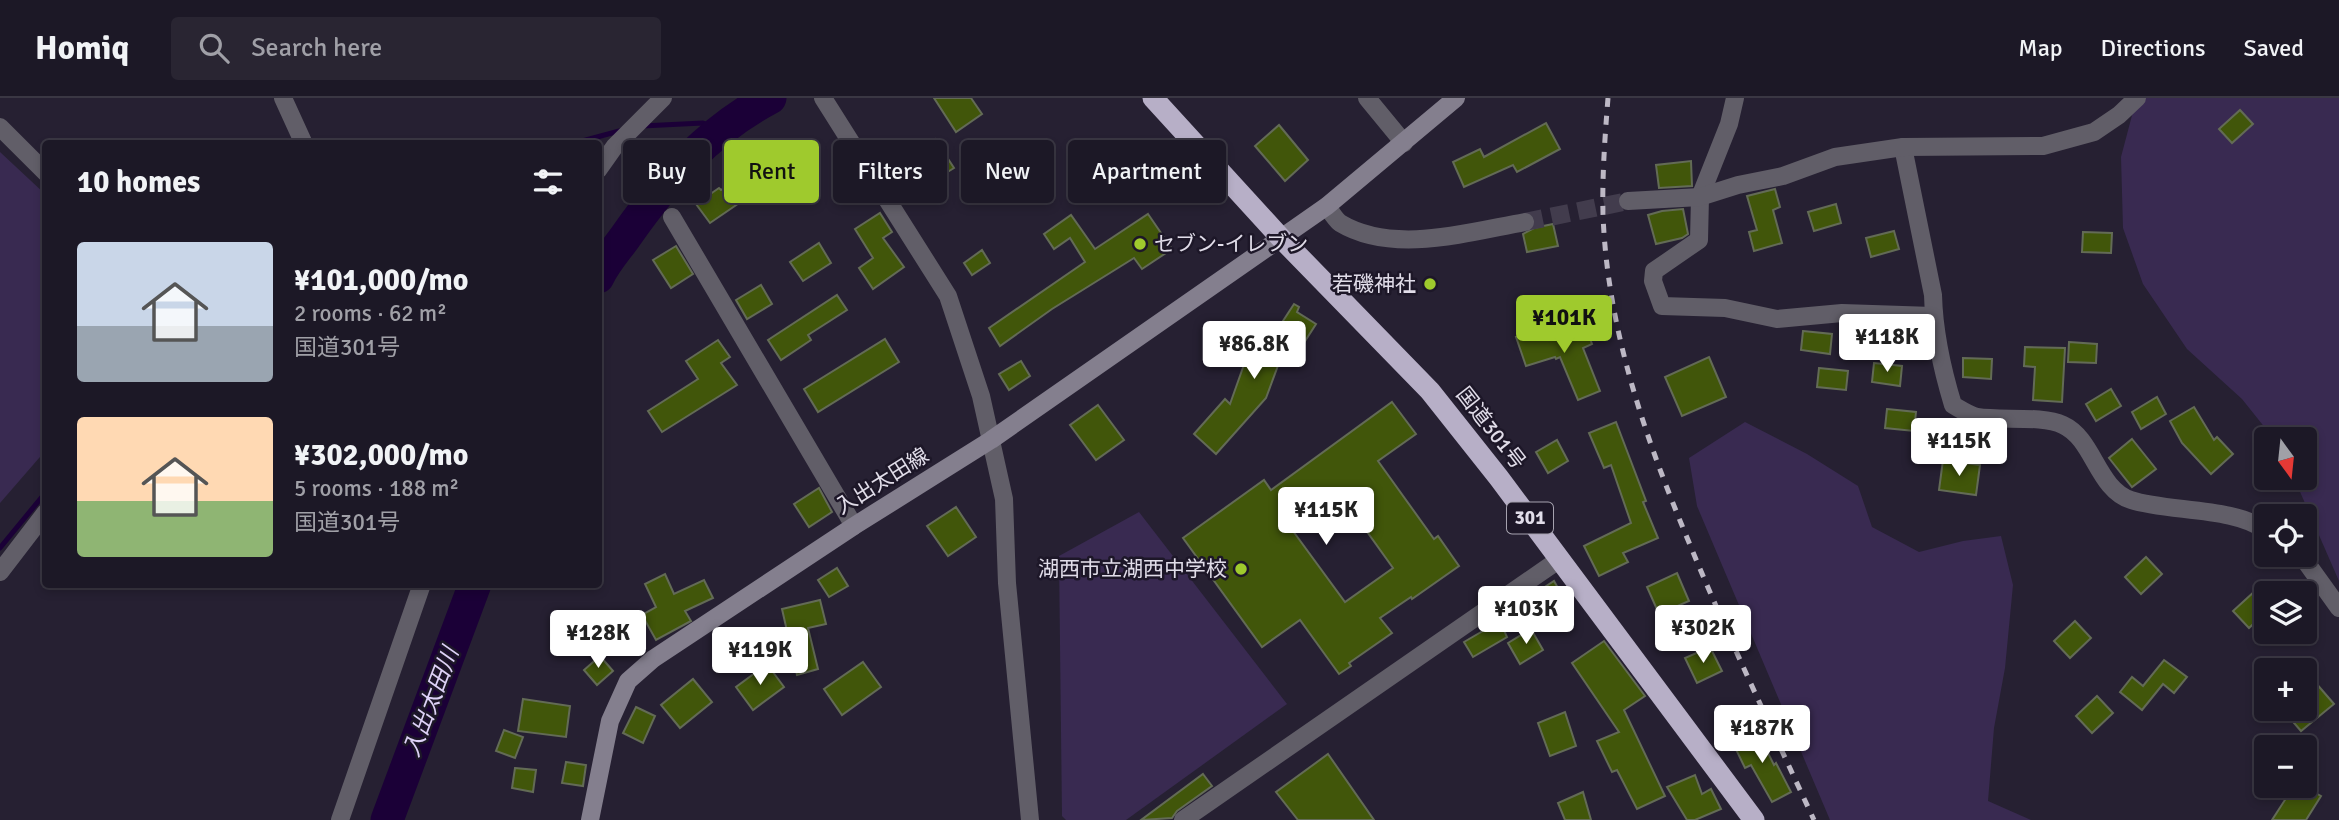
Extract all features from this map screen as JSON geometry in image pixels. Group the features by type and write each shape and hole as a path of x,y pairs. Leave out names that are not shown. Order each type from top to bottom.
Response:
{"highway":[{"name":"国道301号","path":"1153,98 1280,237 1430,391 1560,559 1750,819"}],"main road":[{"name":"入出太田線","path":"590,820 610,722 628,681 653,659 854,526 991,440 1326,206 1456,98"}],"street":[{"path":"283,98 302,140"},
{"path":"607,146 663,98"},
{"path":"822,98 948,296 981,396 1004,499 1007,583 1031,819"},
{"path":"1367,98 1404,143"},
{"path":"1735,98 1700,197 1699,240 1654,271 1653,281 1662,306 1725,309 1777,319 1842,313 1933,316"},
{"path":"1628,201 1700,197 1738,185 1783,176 1835,157 1903,147 2043,146 2094,132 2119,115 2137,98"},
{"path":"0,127 42,169"},
{"path":"1903,147 1933,295 1933,316 1942,368 1953,405 1975,416 2063,425 2079,439 2111,486 2129,500 2193,509 2254,522"},
{"path":"1326,206 1339,222 1369,234 1405,240 1443,237 1525,222"},
{"path":"672,217 854,526"},
{"path":"0,572 42,517"},
{"path":"1183,820 1560,559"},
{"path":"2310,567 2339,608"},
{"path":"340,820 421,588"}],"shaded area":[{"path":"2140,98 2339,98 2339,581 2317,531 2317,504 2305,504 2299,490 2317,490 2317,427 2264,427 2242,399 2187,349 2143,284 2123,228 2121,157 2135,104"},
{"path":"0,152 42,191 42,455 0,503"},
{"path":"1745,422 1807,454 1858,486 1872,527 1919,552 1963,541 2001,536 2013,585 2005,668 1994,728 1988,801 2031,820 1830,820 1697,506 1689,458"},
{"path":"1139,512 1287,704 1126,820 1066,820 1062,816 1059,556"}],"building":[{"path":"934,98 971,98 982,114 956,132"},
{"path":"2240,110 2253,124 2232,143 2219,129"},
{"path":"1546,123 1560,149 1517,172 1513,165 1464,187 1453,162 1480,149 1484,157"},
{"path":"1279,125 1308,160 1285,181 1255,146"},
{"path":"947,157 954,168 947,172"},
{"path":"1691,161 1692,186 1659,188 1656,165"},
{"path":"719,188 724,188 724,203 739,203 710,223 696,204 710,203 710,194"},
{"path":"1775,189 1780,207 1773,210 1782,243 1754,251 1749,232 1757,230 1747,196"},
{"path":"1836,204 1841,223 1814,231 1808,212"},
{"path":"1683,209 1688,234 1656,244 1648,215"},
{"path":"880,213 892,232 883,238 904,267 873,289 859,268 873,258 855,229"},
{"path":"1148,214 1172,249 1142,269 1134,258 1052,309 1000,346 989,328 1085,262 1070,238 1054,249 1044,234 1071,215 1095,249"},
{"path":"1553,224 1558,246 1527,252 1523,234 1534,228"},
{"path":"1894,231 1899,249 1871,257 1866,238"},
{"path":"2083,232 2112,233 2111,253 2082,252"},
{"path":"819,243 831,263 803,281 790,262"},
{"path":"676,246 693,274 671,288 653,260"},
{"path":"982,250 990,263 972,275 964,263"},
{"path":"761,285 772,304 747,319 736,300"},
{"path":"837,295 847,310 808,335 811,340 781,360 768,340"},
{"path":"1294,304 1299,307 1297,312 1316,324 1298,352 1286,344 1266,398 1216,454 1194,434 1225,399 1230,404 1251,345 1264,350"},
{"path":"1583,320 1592,344 1583,348 1600,391 1578,400 1560,357 1526,366 1516,337 1534,331 1536,338"},
{"path":"1803,331 1832,334 1830,354 1801,350"},
{"path":"885,339 899,362 818,412 804,389"},
{"path":"718,340 730,357 721,363 737,385 662,432 648,411 698,379 686,361"},
{"path":"2069,342 2097,344 2096,363 2068,362"},
{"path":"2025,347 2065,348 2062,402 2033,400 2035,367 2024,366"},
{"path":"1709,357 1726,397 1682,416 1665,377"},
{"path":"1963,358 1992,359 1991,379 1963,377"},
{"path":"1021,361 1030,376 1009,390 999,374"},
{"path":"1874,363 1902,366 1900,386 1872,382"},
{"path":"1819,368 1848,371 1846,390 1817,387"},
{"path":"2111,389 2121,406 2096,421 2086,404"},
{"path":"2157,397 2166,414 2141,429 2132,412"},
{"path":"1392,402 1416,434 1378,461 1434,539 1438,536 1459,566 1380,618 1392,633 1349,663 1351,666 1339,674 1300,620 1262,647 1183,538 1264,480 1271,490","holes":["1345,501 1393,568 1345,602 1293,531 1319,511 1323,517"]},
{"path":"1098,405 1124,440 1096,460 1070,425"},
{"path":"2194,407 2214,440 2217,437 2233,454 2211,474 2182,443 2170,421"},
{"path":"1887,409 1916,412 1914,431 1885,428"},
{"path":"1616,422 1658,538 1623,553 1628,562 1599,576 1584,546 1631,523 1611,465 1604,468 1589,433"},
{"path":"1930,424 1950,426 1948,455 1928,453"},
{"path":"1984,429 2003,430 2001,458 1981,457"},
{"path":"2132,439 2156,469 2132,487 2109,458"},
{"path":"1557,440 1568,461 1548,473 1536,452"},
{"path":"1943,460 1980,465 1976,495 1939,490"},
{"path":"819,488 832,512 809,527 794,504"},
{"path":"956,507 976,537 948,556 927,526"},
{"path":"2146,557 2162,574 2141,594 2125,577"},
{"path":"837,568 848,586 829,597 818,580"},
{"path":"1677,573 1689,601 1659,614 1647,587"},
{"path":"665,574 674,594 704,580 713,598 685,611 691,621 656,640 642,615 656,607 645,584"},
{"path":"1554,581 1563,597 1558,600 1566,620 1549,630 1542,615 1545,613 1534,594"},
{"path":"2254,592 2254,623 2249,628 2233,611"},
{"path":"820,600 826,624 808,628 818,669 797,675 782,609"},
{"path":"622,615 636,631 619,645 606,630"},
{"path":"1500,621 1507,637 1473,657 1464,642"},
{"path":"2075,621 2091,638 2070,658 2054,641"},
{"path":"1531,629 1543,650 1520,664 1508,643"},
{"path":"1604,641 1645,696 1624,710 1665,796 1637,809 1617,770 1612,772 1597,741 1619,732 1572,663"},
{"path":"1710,647 1722,671 1697,683 1685,658"},
{"path":"600,656 613,671 597,685 584,670"},
{"path":"2164,660 2187,677 2174,693 2163,684 2142,710 2120,692 2132,677 2143,686"},
{"path":"863,662 881,687 842,715 824,689"},
{"path":"767,664 784,687 753,710 736,687"},
{"path":"693,679 712,702 680,728 661,705"},
{"path":"2317,684 2334,704 2317,718"},
{"path":"2097,696 2113,713 2092,733 2076,716"},
{"path":"523,699 570,706 566,737 518,731"},
{"path":"636,707 655,716 643,743 623,733"},
{"path":"1565,712 1576,746 1550,756 1538,723"},
{"path":"2292,721 2313,721 2301,731"},
{"path":"1756,729 1791,792 1772,802 1751,765 1745,768 1732,741"},
{"path":"504,730 523,737 515,758 496,751"},
{"path":"1328,754 1374,820 1298,820 1276,792"},
{"path":"566,762 586,765 583,786 562,783"},
{"path":"515,768 536,770 533,792 512,788"},
{"path":"1203,774 1212,786 1177,811 1172,818 1141,820"},
{"path":"1695,775 1702,794 1711,789 1721,809 1695,820 1687,820 1667,787"},
{"path":"1583,792 1591,820 1565,820 1558,803"},
{"path":"2317,794 2321,796 2306,820 2272,820 2286,798 2317,798"}],"waterway":[{"name":"入出太田川","path":"602,271 641,215 690,158 727,125 770,98"},
{"path":"642,126 703,123 722,130"},
{"path":"586,140 623,130"},
{"path":"0,548 42,497"},
{"name":"入出太田川","path":"387,820 474,588"}],"tunnel":[{"path":"1525,222 1628,201"}],"railway":[{"path":"1608,98 1603,185 1606,257 1620,340 1631,381 1657,462 1688,540 1814,820"}],"place":[{"name":"セブン-イレブン","path":"1140,244"},
{"name":"若磯神社","path":"1430,284"},
{"name":"湖西市立湖西中学校","path":"1241,569"}]}
